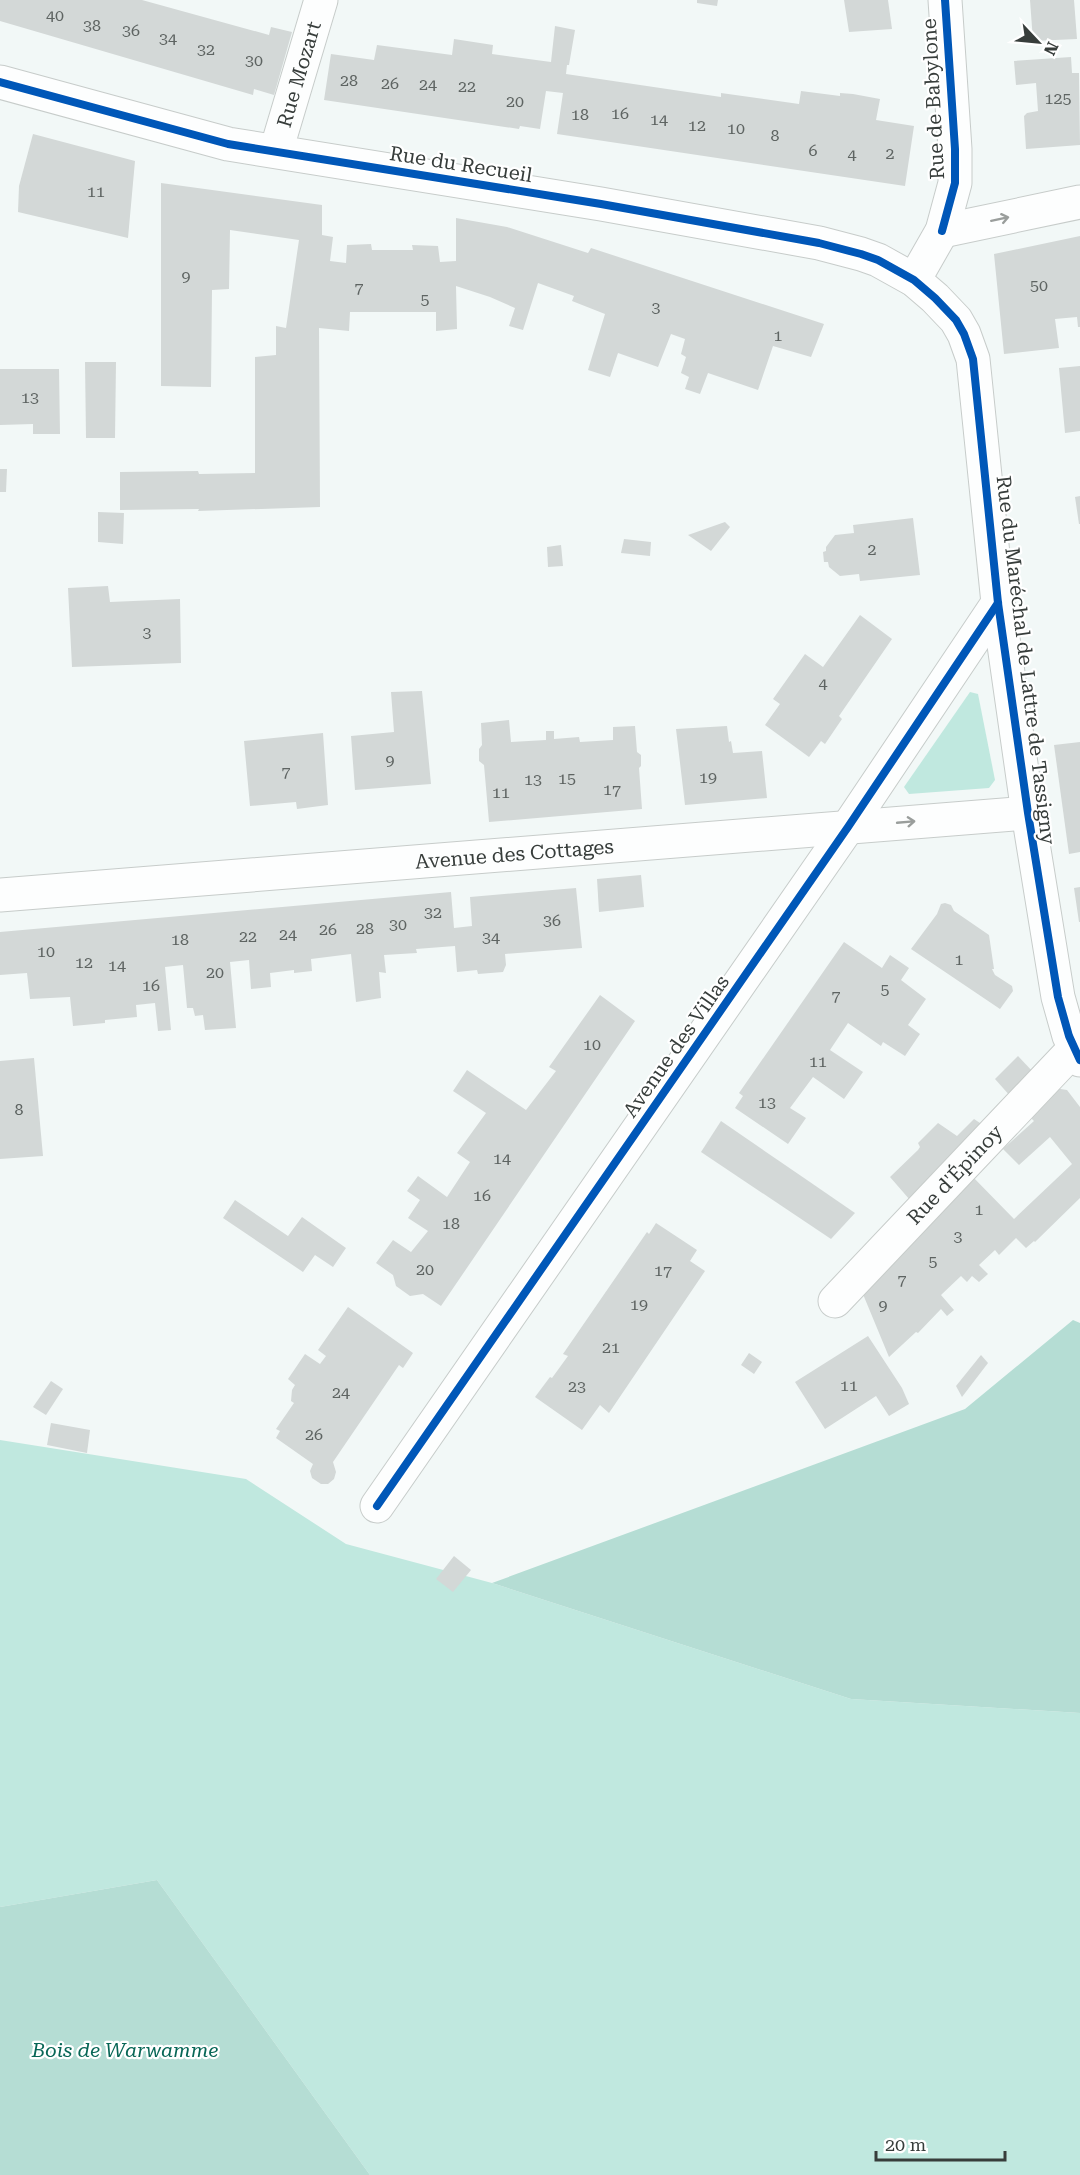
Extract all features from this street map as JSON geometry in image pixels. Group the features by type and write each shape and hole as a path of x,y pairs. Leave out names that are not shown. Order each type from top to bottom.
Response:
{"street":[{"name":"Rue Mozart","path":"276,151 321,0"},
{"name":"Rue de Babylone","path":"914,280 942,231 955,183 955,149 945,0"},
{"name":"Rue du Recueil","path":"0,82 228,144 590,202 819,243 878,260 914,280"},
{"path":"942,231 1080,202"},
{"name":"Rue du Maréchal de Lattre de Tassigny","path":"914,280 936,298 956,320 973,359 998,603 1028,813 1056,987 1063,1019 1077,1054"},
{"name":"Avenue des Villas","path":"377,1506 848,827 998,603"},
{"name":"Avenue des Cottages","path":"0,895 1028,813"},
{"name":"Rue d'Épinoy","path":"835,1301 1077,1054"}],"green space":[{"path":"970,692 978,694 995,780 989,788 909,794 904,787"},
{"path":"1073,1320 1080,1323 1080,1713 851,1699 492,1583 965,1409"},
{"path":"0,1440 246,1479 346,1544 492,1583 851,1699 1080,1713 1080,2175 370,2175 157,1880 0,1907"},
{"name":"Bois de Warwamme","path":"157,1880 370,2175 0,2175 0,1907"}],"building":[{"path":"0,0 142,0 269,35 271,27 292,32 274,95 254,89 253,95 0,21"},
{"path":"697,0 718,0 717,6 697,3"},
{"path":"844,0 888,0 892,29 849,32"},
{"path":"1030,0 1074,0 1077,39 1033,41"},
{"path":"555,26 575,30 566,74 721,97 721,93 799,104 801,91 840,96 840,93 853,94 880,99 876,120 914,126 905,186 557,134 563,93 546,91 540,129 520,126 519,129 324,100 331,54 374,60 377,45 452,55 454,39 493,45 492,54 551,62"},
{"path":"1071,57 1072,73 1079,73 1080,145 1026,149 1024,116 1027,113 1038,111 1036,83 1016,85 1014,61"},
{"path":"33,134 135,161 128,238 18,212 19,186"},
{"path":"161,183 322,205 322,235 333,237 330,261 346,263 347,245 371,244 372,250 413,250 412,245 438,246 440,262 456,261 456,218 507,227 588,253 591,248 824,324 811,357 773,346 758,390 708,373 700,394 685,389 689,377 681,373 686,357 681,354 685,339 671,334 658,367 618,353 610,377 588,370 605,314 572,301 574,296 538,283 523,330 509,326 515,308 456,286 457,329 436,331 436,312 350,312 349,331 319,328 320,507 198,511 199,509 120,510 120,472 255,473 255,357 276,355 276,326 286,328 299,240 230,230 229,289 212,290 211,387 161,386"},
{"path":"1080,236 1080,327 1078,327 1077,317 1055,319 1059,348 1004,354 994,254"},
{"path":"85,362 116,362 115,438 86,438"},
{"path":"1080,366 1080,431 1065,433 1059,368"},
{"path":"0,369 59,369 60,434 33,434 33,424 0,425"},
{"path":"0,469 7,469 6,492 0,492"},
{"path":"1080,496 1080,524 1079,524 1075,497"},
{"path":"98,512 124,513 123,544 98,542"},
{"path":"913,518 920,575 860,581 859,574 840,576 829,567 828,562 824,562 823,552 826,551 826,547 835,535 854,533 853,525"},
{"path":"725,522 730,527 711,551 688,535"},
{"path":"624,539 651,542 650,556 621,553"},
{"path":"561,545 563,566 548,567 547,547"},
{"path":"108,586 110,602 180,599 181,663 72,667 68,588"},
{"path":"860,615 892,639 839,716 842,719 825,744 821,741 809,757 765,725 780,704 773,699 805,654 823,667"},
{"path":"422,691 431,784 355,790 351,736 394,732 391,692"},
{"path":"509,720 511,742 546,740 546,731 554,731 554,739 579,737 580,742 613,740 613,727 635,726 637,752 641,755 639,768 642,809 489,822 484,765 479,761 479,749 482,745 481,723"},
{"path":"727,726 733,753 762,751 767,798 685,805 676,729"},
{"path":"323,733 328,805 297,809 296,802 250,806 244,741"},
{"path":"1080,742 1080,852 1069,854 1054,745"},
{"path":"641,875 644,907 599,912 597,879"},
{"path":"1080,887 1080,922 1079,922 1074,888"},
{"path":"576,888 582,948 505,954 506,965 503,972 478,974 477,970 457,972 455,946 416,949 417,953 384,955 386,973 379,972 381,998 356,1002 351,954 311,959 312,971 294,973 294,970 270,973 271,987 251,989 249,960 230,962 236,1028 205,1030 203,1015 195,1016 193,1008 187,1008 183,965 165,967 171,1030 158,1031 155,1003 136,1005 137,1017 73,1026 70,997 30,999 27,973 0,975 0,932 451,892 454,928 472,926 470,897"},
{"path":"941,904 951,905 954,911 989,935 994,969 992,969 995,975 1012,986 1013,991 1000,1009 911,949 937,914"},
{"path":"844,942 882,968 890,955 909,968 901,980 926,999 908,1025 920,1034 905,1056 883,1042 881,1046 848,1023 830,1050 863,1072 844,1099 813,1077 790,1108 806,1118 788,1144 735,1108 743,1096 739,1093"},
{"path":"600,995 635,1021 441,1306 423,1294 410,1296 396,1286 393,1275 376,1263 393,1240 411,1252 428,1231 408,1218 420,1200 407,1191 418,1176 447,1197 470,1162 457,1153 486,1113 453,1091 467,1070 526,1110 556,1071 549,1067"},
{"path":"1018,1056 1034,1073 1011,1097 995,1079"},
{"path":"34,1058 43,1156 0,1159 0,1061"},
{"path":"1054,1088 1067,1090 1080,1107 1080,1198 1026,1248 1016,1238 999,1255 995,1250 979,1265 988,1274 979,1282 972,1276 967,1282 961,1276 941,1295 954,1310 947,1316 941,1309 918,1333 916,1332 889,1357 860,1287 970,1174 1014,1219 1072,1164 1050,1137 1019,1165 1003,1149 1034,1121 1028,1115"},
{"path":"974,1119 983,1125 910,1200 890,1177 918,1150 920,1147 918,1143 938,1123 957,1136"},
{"path":"721,1121 855,1213 831,1239 701,1152"},
{"path":"235,1200 288,1236 302,1217 346,1248 333,1267 315,1255 303,1272 223,1218"},
{"path":"656,1223 697,1250 690,1261 705,1271 609,1413 600,1405 582,1430 535,1397 568,1356 563,1354 647,1232 649,1234"},
{"path":"348,1307 413,1353 403,1368 399,1365 333,1462 336,1472 334,1479 328,1484 321,1484 312,1478 310,1471 313,1464 276,1438 280,1431 276,1429 294,1403 291,1401 295,1385 288,1379 305,1354 320,1364 326,1356 318,1350"},
{"path":"868,1336 902,1388 909,1404 889,1416 876,1396 825,1429 795,1382"},
{"path":"749,1353 762,1362 754,1374 741,1365"},
{"path":"981,1355 988,1363 962,1397 956,1386"},
{"path":"51,1381 63,1389 46,1415 33,1407"},
{"path":"51,1423 90,1430 87,1453 47,1445"},
{"path":"454,1556 471,1570 453,1592 436,1579"}],"cycle path":[{"path":"942,231 955,183 955,149 945,0"},
{"path":"0,82 228,144 601,204 819,243 878,260 914,280 935,298 956,320 973,359 998,603 1028,813 1058,997 1069,1036 1080,1060"},
{"path":"377,1506 848,827 998,603"}]}
